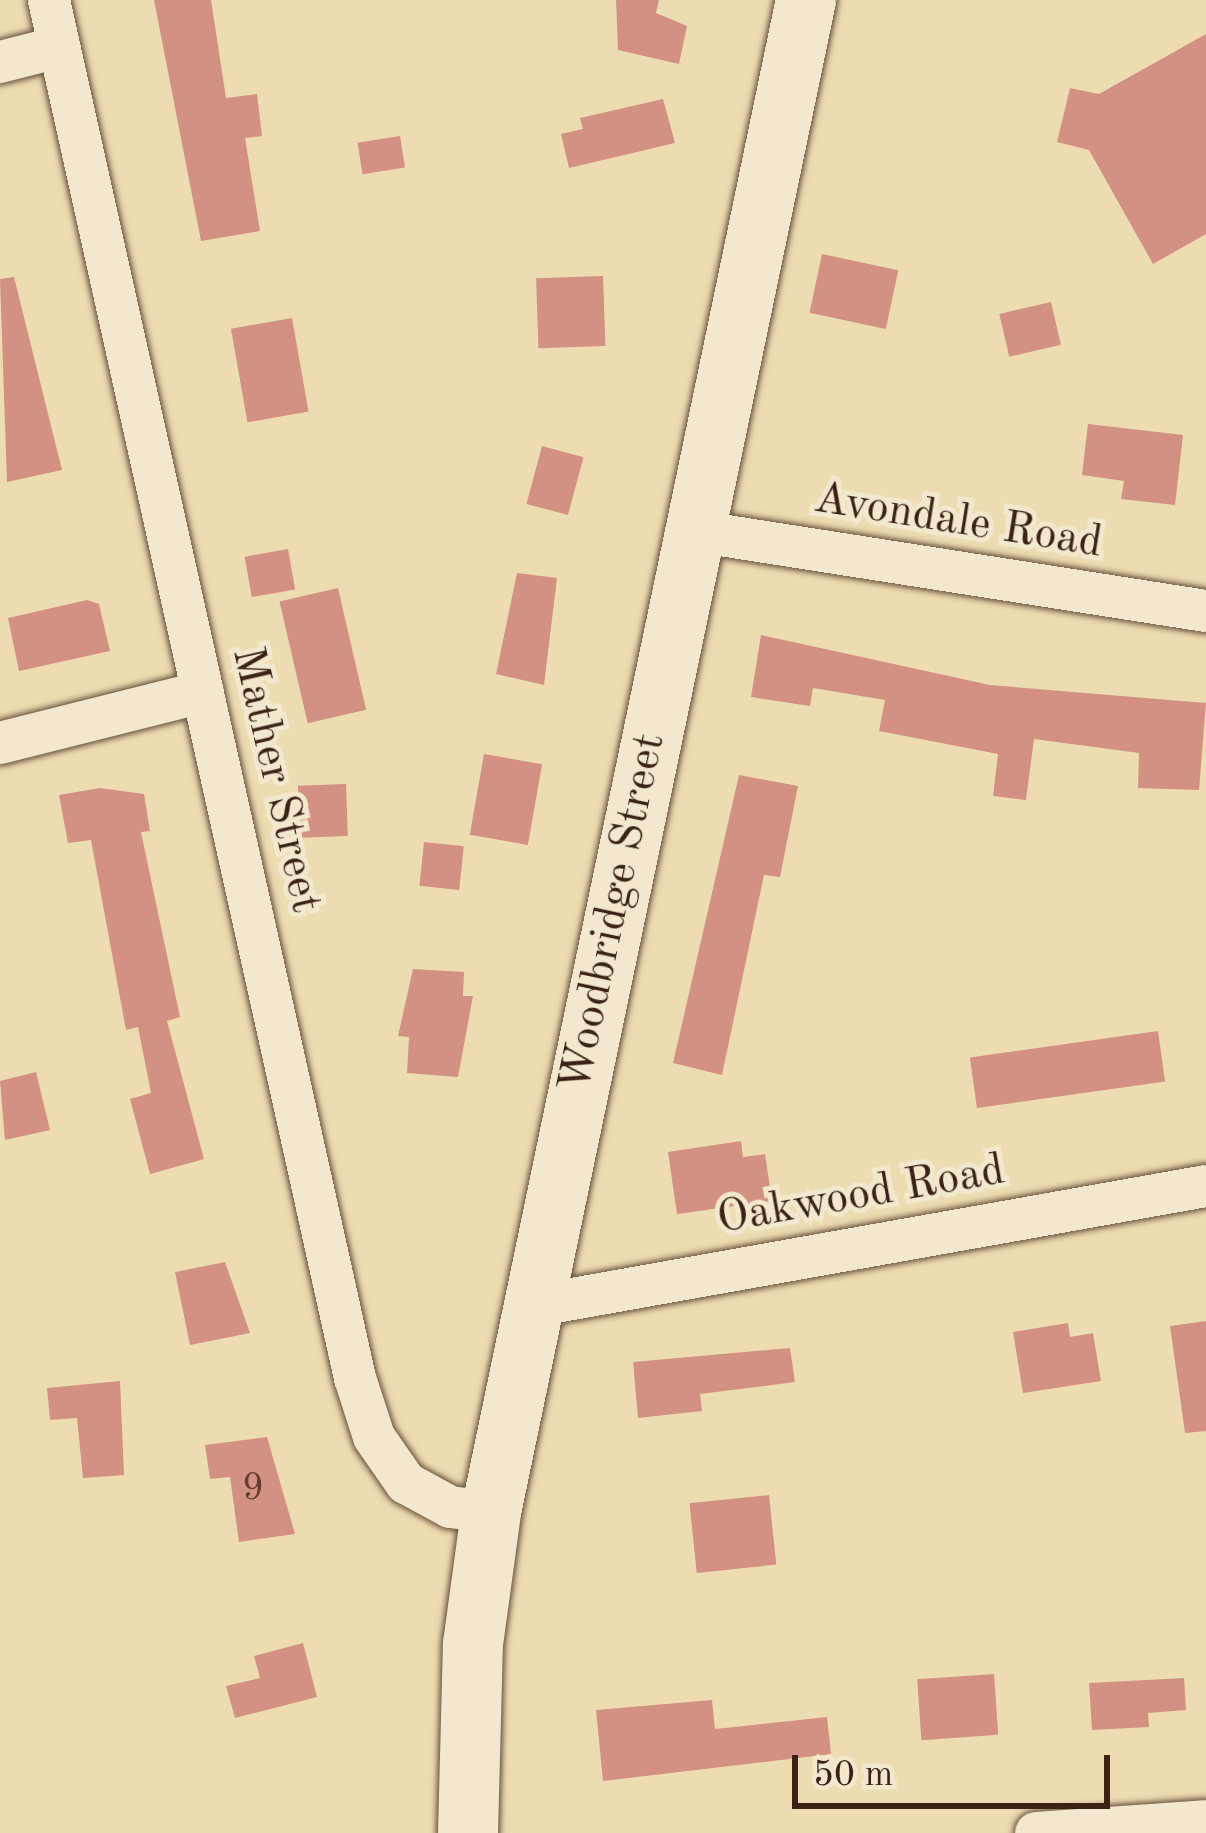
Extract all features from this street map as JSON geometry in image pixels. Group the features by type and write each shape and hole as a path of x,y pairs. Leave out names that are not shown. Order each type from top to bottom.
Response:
{"main road":[{"name":"Woodbridge Street","path":"468,1833 491,1512 806,0"}],"street":[{"name":"Mather Street","path":"49,0 374,1437 406,1483 450,1508 491,1512"},
{"path":"0,62 59,47"},
{"name":"Avondale Road","path":"694,531 1206,611"},
{"path":"0,743 203,692"},
{"name":"Oakwood Road","path":"533,1306 1206,1186"},
{"path":"1036,1833 1206,1821"}],"building":[{"path":"154,0 211,0 226,98 257,94 262,136 245,138 260,231 201,241"},
{"path":"616,0 659,0 656,13 687,26 679,64 618,50"},
{"path":"1206,34 1206,234 1153,264 1089,150 1057,142 1070,88 1099,94"},
{"path":"663,99 675,143 569,168 561,134 583,129 580,118"},
{"path":"400,136 405,168 363,174 358,143"},
{"path":"822,254 898,270 886,329 810,313"},
{"path":"603,276 605,346 538,348 536,278"},
{"path":"14,277 62,470 7,482 0,279"},
{"path":"1051,302 1061,345 1009,357 999,314"},
{"path":"292,318 308,412 247,422 231,329"},
{"path":"1088,424 1183,435 1175,505 1121,499 1124,481 1082,475"},
{"path":"542,446 584,457 568,515 526,504"},
{"path":"288,549 295,589 252,597 245,557"},
{"path":"517,573 557,578 544,685 496,674"},
{"path":"338,588 366,710 308,723 280,601"},
{"path":"87,600 99,604 110,651 19,671 8,618"},
{"path":"761,635 990,685 1206,703 1199,790 1138,788 1139,753 1034,739 1026,800 993,796 998,754 879,731 885,700 813,688 810,706 751,697"},
{"path":"484,754 542,764 528,845 470,835"},
{"path":"739,775 798,786 780,877 764,875 722,1075 673,1063"},
{"path":"346,784 348,836 300,838 298,786"},
{"path":"100,788 144,794 150,831 141,832 180,1017 167,1021 204,1159 150,1174 130,1099 151,1093 138,1027 126,1030 91,840 68,843 59,795"},
{"path":"424,842 464,846 459,890 419,886"},
{"path":"413,969 464,972 463,996 473,996 458,1077 407,1073 409,1037 398,1036"},
{"path":"1158,1031 1165,1082 977,1108 970,1057"},
{"path":"36,1072 50,1130 5,1140 0,1081"},
{"path":"741,1141 743,1157 765,1154 772,1201 677,1214 668,1152"},
{"path":"225,1262 250,1333 190,1345 175,1272"},
{"path":"1206,1321 1206,1431 1185,1433 1170,1326"},
{"path":"1068,1323 1070,1337 1093,1333 1101,1381 1023,1393 1013,1332"},
{"path":"790,1348 795,1382 700,1394 702,1411 638,1418 633,1362"},
{"path":"120,1381 124,1475 83,1478 77,1418 50,1420 47,1388"},
{"path":"267,1437 295,1534 239,1542 230,1477 210,1479 205,1445"},
{"path":"769,1495 776,1565 697,1573 689,1503"},
{"path":"303,1643 317,1697 235,1718 226,1686 260,1678 254,1656"},
{"path":"994,1674 998,1735 921,1740 917,1679"},
{"path":"1184,1678 1186,1710 1148,1713 1149,1727 1092,1730 1089,1683"},
{"path":"712,1700 715,1729 827,1717 831,1754 603,1781 596,1710"}]}
